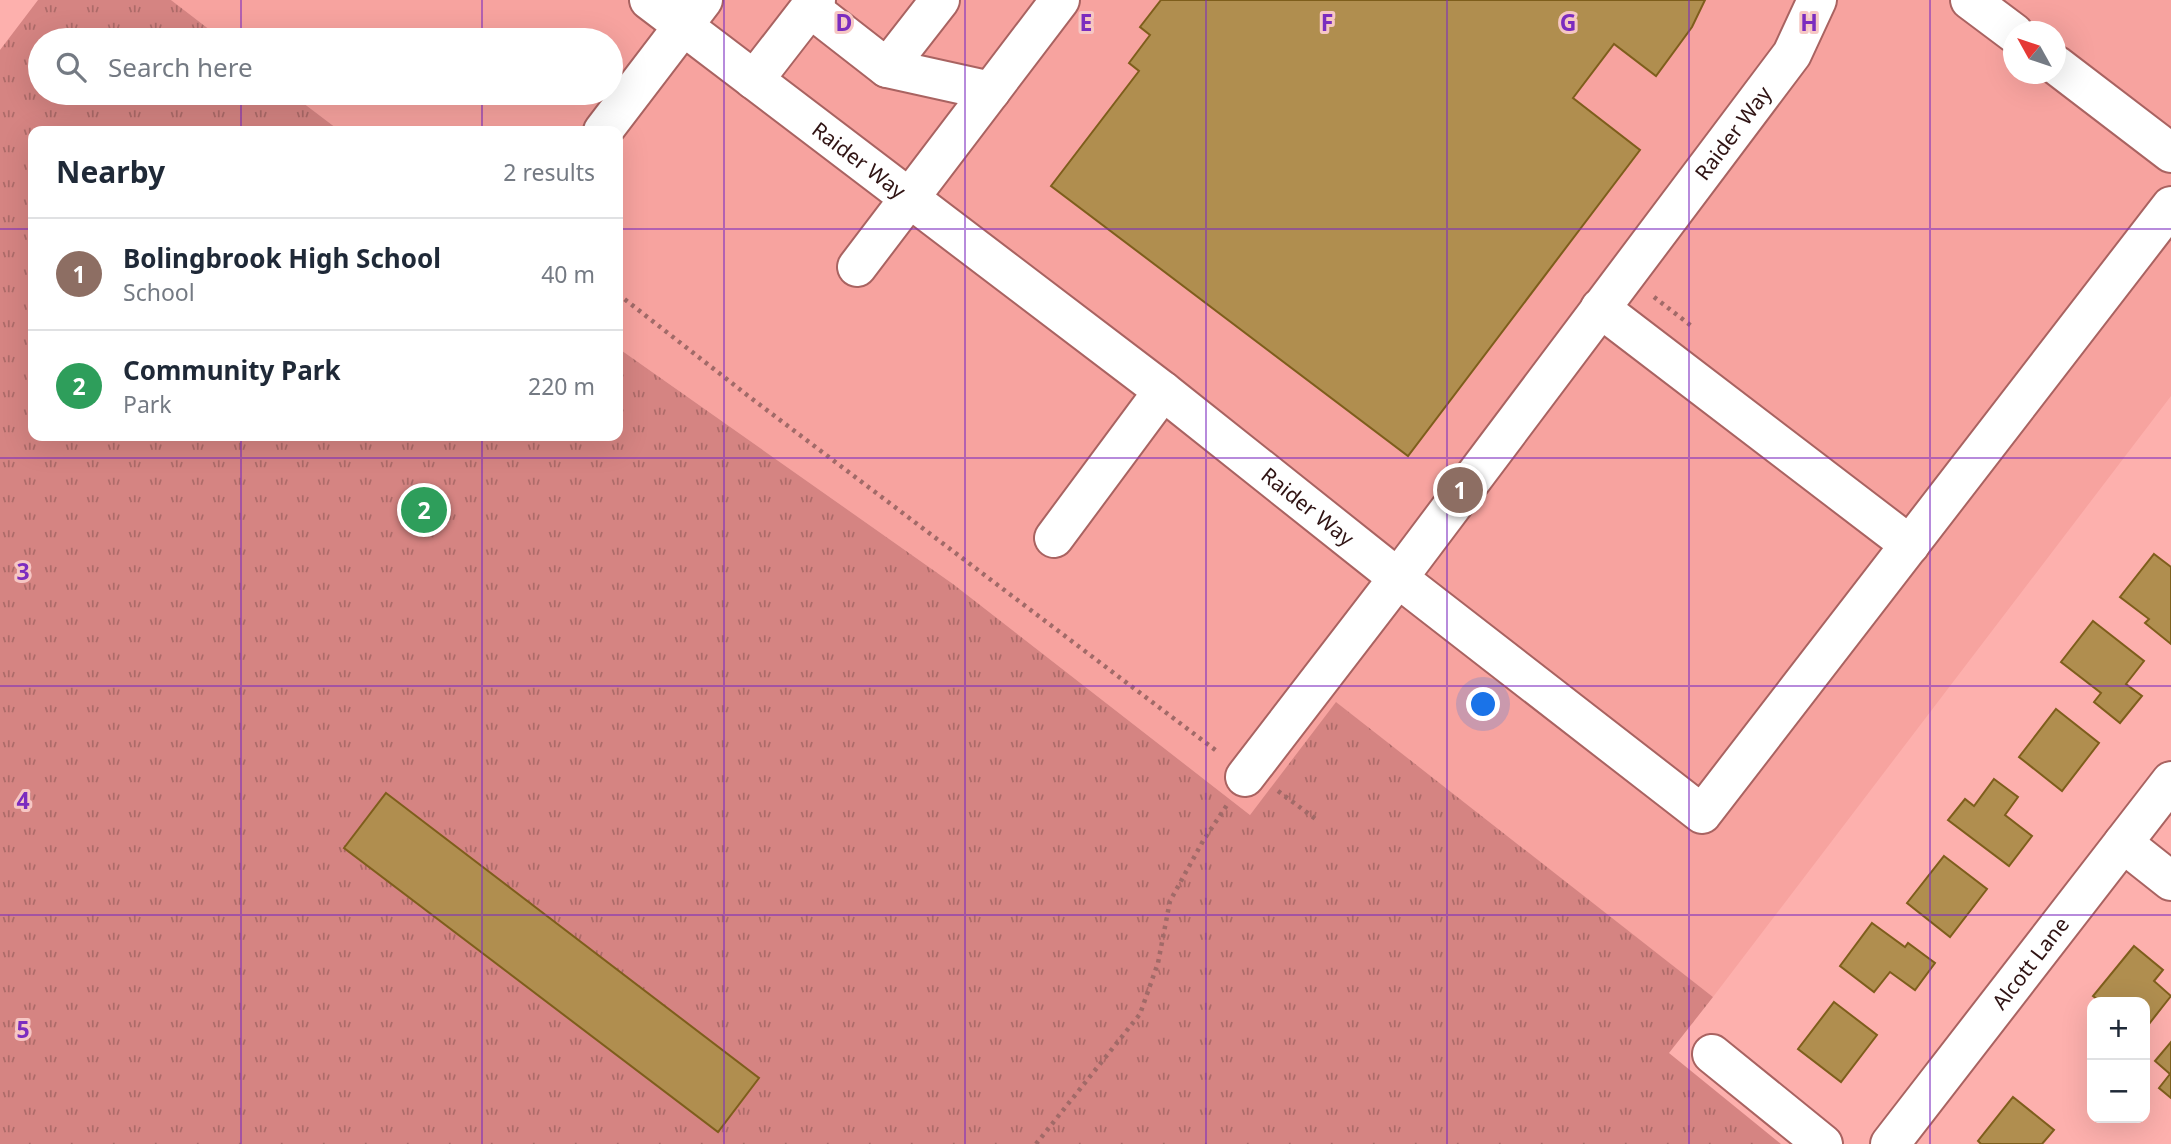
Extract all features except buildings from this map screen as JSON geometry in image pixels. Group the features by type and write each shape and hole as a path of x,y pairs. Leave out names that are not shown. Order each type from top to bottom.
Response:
{"street":[{"name":"Raider Way","path":"649,0 693,13 754,80 1163,391 1398,578 1792,54 1817,0"},
{"path":"887,68 940,0"},
{"path":"857,267 1060,0"},
{"path":"1970,0 2003,25"},
{"path":"754,80 813,4 887,68 991,91"},
{"path":"623,105 693,13"},
{"path":"2066,73 2171,153"},
{"path":"607,126 623,105"},
{"path":"1247,775 1398,578 1702,814 2171,206"},
{"path":"1600,308 1910,545"},
{"path":"1054,538 1163,391"},
{"name":"Alcott Lane","path":"1890,1144 2171,781"},
{"path":"2123,844 2171,881"},
{"path":"1712,1054 1824,1144"}],"path":[{"path":"1647,292 1694,328"},
{"path":"623,298 791,429 1247,775 1270,785 1317,820"},
{"path":"1036,1144 1140,1014 1158,963 1171,901 1203,841 1247,775"}],"shaded area":[{"path":"171,0 2171,0 2171,396 1713,997 1337,703 1250,815 953,584 623,352 623,126 333,126 306,105 623,105 623,28 207,28"}],"green space":[{"path":"38,0 171,0 207,28 28,28 28,105 306,105 333,126 28,126 28,441 623,441 623,352 953,584 1250,815 1336,702 1713,997 1669,1053 1781,1144 0,1144 0,50"}],"place":[{"name":"Bolingbrook High School","path":"1460,490"},
{"name":"Community Park","path":"424,510"}]}
